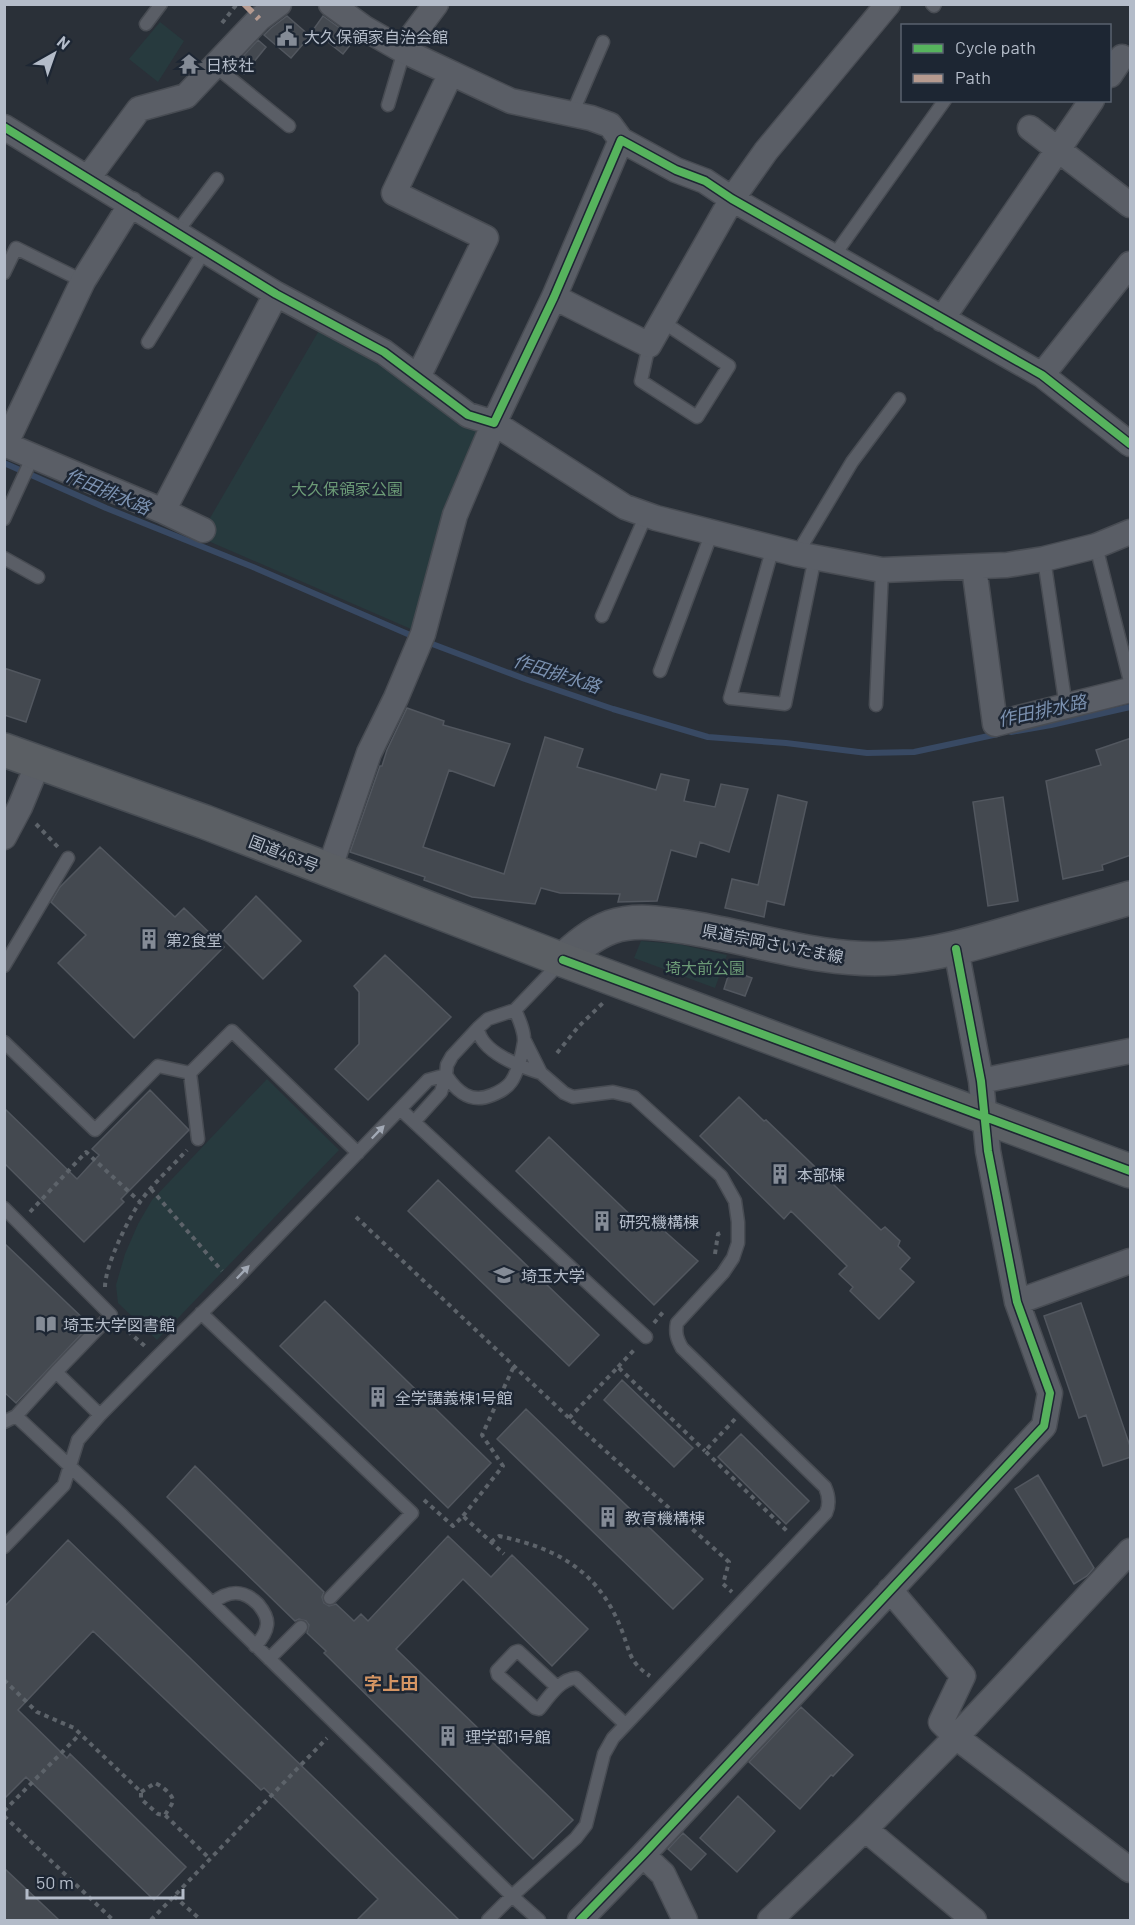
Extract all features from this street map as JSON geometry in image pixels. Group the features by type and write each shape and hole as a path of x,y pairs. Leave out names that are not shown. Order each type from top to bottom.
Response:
{"highway":[{"name":"国道463号","path":"4,750 194,818 562,960 1131,1171"}],"main road":[{"name":"県道宗岡さいたま線","path":"562,960 596,934 613,927 637,922 709,931 834,957 893,958 956,949 1131,898"}],"street":[{"path":"88,178 139,109 186,96 259,19 279,4"},
{"path":"331,4 404,51 511,101 591,118 610,125 621,140 676,170 705,181 732,199 1042,375 1131,444"},
{"path":"404,51 412,36 436,4"},
{"path":"554,297 649,345 732,199 766,151 888,4"},
{"path":"418,377 486,238 394,193 451,73"},
{"path":"942,319 1091,102"},
{"path":"4,127 276,294 384,351 468,415 494,423 625,507 646,515 806,555 882,570 1007,566 1096,546 1131,532"},
{"path":"1030,128 1131,205"},
{"path":"329,870 369,753 421,639 455,515 494,423 554,297 621,140"},
{"path":"131,204 83,281 5,445 28,467 163,511 203,530"},
{"path":"1042,375 1131,264"},
{"path":"163,511 276,294"},
{"path":"974,567 995,724 1131,690"},
{"path":"4,837 20,807 39,761"},
{"path":"580,1920 644,1855 1044,1426 1050,1393 1017,1302 988,1150 981,1081 956,949"},
{"path":"981,1081 1131,1051"},
{"path":"1017,1302 1131,1261"},
{"path":"770,1920 956,1737 1131,1551"},
{"path":"890,1590 963,1676 941,1722 956,1737 1131,1870"},
{"path":"865,1829 974,1920"},
{"path":"644,1855 663,1874 685,1920"}],"lane":[{"path":"146,24 161,4"},
{"path":"572,114 603,42"},
{"path":"388,105 404,51"},
{"path":"215,66 289,126"},
{"path":"833,256 944,102"},
{"path":"177,232 217,179"},
{"path":"4,273 16,248 83,281"},
{"path":"148,342 205,250"},
{"path":"649,345 641,381 697,417 729,366 663,322"},
{"path":"772,547 730,698 785,704 806,555 852,462 899,399"},
{"path":"4,519 28,467"},
{"path":"602,616 646,515"},
{"path":"660,671 712,532"},
{"path":"1096,546 1131,681"},
{"path":"4,558 38,577"},
{"path":"1044,559 1066,706"},
{"path":"876,705 882,570"},
{"path":"4,966 68,858"},
{"path":"414,1122 441,1092 447,1065 452,1056 488,1019 515,1010 562,960"},
{"path":"488,1920 576,1838 586,1825 604,1754 613,1738 826,1513 829,1502 825,1487 682,1348 678,1339 677,1323 723,1273 733,1258 738,1244 735,1201 721,1176 634,1097 613,1092 573,1097 564,1093 542,1073 524,1039 515,1010"},
{"path":"478,1028 482,1040 502,1057 518,1066 542,1073"},
{"path":"190,1073 232,1030 358,1153"},
{"path":"446,1075 458,1090 469,1097 478,1099 502,1091 510,1083 518,1066 524,1039"},
{"path":"4,1042 95,1130 158,1066 190,1073"},
{"path":"190,1073 198,1139"},
{"path":"4,1547 64,1485 78,1440 100,1415 232,1283 428,1080 446,1075"},
{"path":"400,1109 646,1337"},
{"path":"4,1208 111,1315 10,1419 70,1467 539,1920"},
{"path":"201,1313 412,1514 330,1598"},
{"path":"56,1372 100,1415"},
{"path":"212,1603 221,1596 235,1593 249,1595 263,1610 267,1624 263,1636 255,1646"},
{"path":"269,1659 301,1627"},
{"path":"557,1688 518,1651 514,1652 498,1671 498,1675 539,1709 557,1688 570,1678 576,1678 625,1724"}],"path":[{"path":"20,807 68,858"},
{"path":"557,1053 579,1026 608,997"},
{"path":"157,1357 111,1315 105,1300 105,1279 118,1244 140,1202 198,1139"},
{"path":"20,1223 86,1152 140,1202"},
{"path":"151,1189 232,1283"},
{"path":"356,1217 569,1418 729,1562 723,1584 737,1596"},
{"path":"412,1514 424,1500 453,1526 503,1466 482,1435 514,1366"},
{"path":"569,1418 618,1367 793,1537"},
{"path":"705,1451 736,1418"},
{"path":"463,1516 504,1554"},
{"path":"491,1542 499,1536 517,1540 560,1556 578,1567 595,1583 606,1598 622,1630 631,1658 639,1668 659,1681"},
{"path":"4,1680 37,1712 74,1728 141,1792 141,1799 158,1814 165,1815 210,1859"},
{"path":"151,1920 338,1726"},
{"path":"4,1811 80,1734"},
{"path":"141,1792 155,1783 165,1790 173,1801 165,1815"},
{"path":"4,1816 113,1920"},
{"path":"174,1896 201,1920"}],"green space":[{"path":"160,22 184,41 158,82 129,59"},
{"name":"大久保領家公園","path":"321,327 381,360 482,430 447,511 411,629 199,537"},
{"name":"埼大前公園","path":"641,941 678,944 727,955 715,988 634,958"},
{"path":"267,1079 339,1150 157,1340 118,1303 116,1285 125,1254 152,1200"}],"building":[{"path":"287,16 310,36 291,58 264,35"},
{"path":"323,16 355,39 343,54 313,30"},
{"path":"258,40 266,47 244,74 234,66"},
{"path":"4,668 40,680 26,722 4,715"},
{"path":"407,708 444,721 443,725 510,744 494,786 449,770 423,847 504,874 545,737 583,749 577,767 656,790 661,774 689,780 684,801 715,807 721,784 748,789 729,852 700,842 696,857 671,850 657,901 618,902 620,894 560,893 541,888 535,904 472,897 424,880 425,877 350,852 380,766 382,766"},
{"path":"1131,738 1131,855 1102,865 1103,870 1063,879 1046,781 1101,765 1096,750"},
{"path":"778,795 807,802 784,905 767,901 764,917 725,908 732,879 758,885"},
{"path":"1003,797 1018,901 988,906 973,802"},
{"name":"第2食堂","path":"100,847 175,917 184,908 224,947 134,1038 58,963 86,935 51,902 60,887"},
{"path":"256,896 301,941 263,979 219,935"},
{"path":"385,955 451,1017 368,1100 335,1069 359,1044 359,992 354,986"},
{"path":"730,970 752,978 745,996 724,989"},
{"path":"150,1090 189,1130 121,1199 124,1202 84,1242 4,1163 4,1108 77,1179 99,1155 92,1149"},
{"name":"本部棟","path":"739,1097 881,1230 885,1227 900,1241 898,1246 910,1258 900,1269 914,1282 879,1319 850,1291 853,1287 839,1274 847,1266 791,1211 784,1219 700,1136"},
{"name":"研究機構棟","path":"549,1137 644,1228 652,1220 698,1261 654,1305 516,1171"},
{"path":"438,1180 599,1335 569,1366 408,1211"},
{"name":"埼玉大学図書館","path":"4,1243 90,1325 16,1403 4,1392"},
{"name":"全学講義棟1号館","path":"325,1301 491,1463 448,1508 280,1346"},
{"path":"1081,1303 1131,1449 1131,1457 1103,1466 1086,1415 1079,1418 1044,1316"},
{"path":"622,1380 693,1448 674,1467 604,1400"},
{"name":"教育機構棟","path":"526,1409 703,1579 673,1609 497,1439"},
{"path":"741,1434 809,1501 786,1524 718,1457"},
{"path":"195,1466 324,1592 322,1597 324,1603 329,1606 336,1604 354,1621 361,1614 368,1621 448,1536 491,1577 512,1555 588,1629 552,1666 463,1579 396,1649 573,1820 533,1859 324,1653 326,1651 307,1633 309,1625 306,1621 299,1619 295,1621 167,1497"},
{"path":"1038,1475 1094,1568 1087,1576 1074,1584 1015,1489"},
{"path":"68,1540 459,1920 357,1920 378,1899 264,1788 261,1790 93,1631 18,1710 67,1758 70,1754 186,1867 154,1900 26,1777 4,1799 4,1607"},
{"path":"801,1707 853,1755 800,1809 749,1762"},
{"path":"738,1796 775,1831 737,1872 700,1838"},
{"path":"683,1833 706,1854 691,1870 668,1849"},
{"path":"4,1868 59,1920 4,1920"}],"waterway":[{"name":"作田排水路","path":"4,463 417,638"},
{"name":"作田排水路","path":"427,642 613,709 708,737 786,743 867,753 914,752 998,734"},
{"name":"作田排水路","path":"1011,732 1130,707"}],"marked path":[{"path":"244,4 259,19"}],"cycle path":[{"path":"4,127 276,294 384,352 468,415 494,423 554,297 621,140 676,170 705,181 732,199 1042,375 1130,444"},
{"path":"580,1920 1044,1426 1050,1393 1017,1302 988,1151 981,1081 956,949"},
{"path":"563,960 1130,1171"}],"place":[{"name":"大久保領家自治会館","path":"287,36"},
{"name":"日枝社","path":"189,64"},
{"name":"第2食堂","path":"149,939"},
{"name":"本部棟","path":"780,1174"},
{"name":"研究機構棟","path":"602,1221"},
{"name":"埼玉大学","path":"504,1275"},
{"name":"埼玉大学図書館","path":"46,1324"},
{"name":"全学講義棟1号館","path":"378,1397"},
{"name":"教育機構棟","path":"608,1517"},
{"name":"理学部1号館","path":"448,1736"}],"district":[{"name":"字上田","path":"391,1683"}]}
